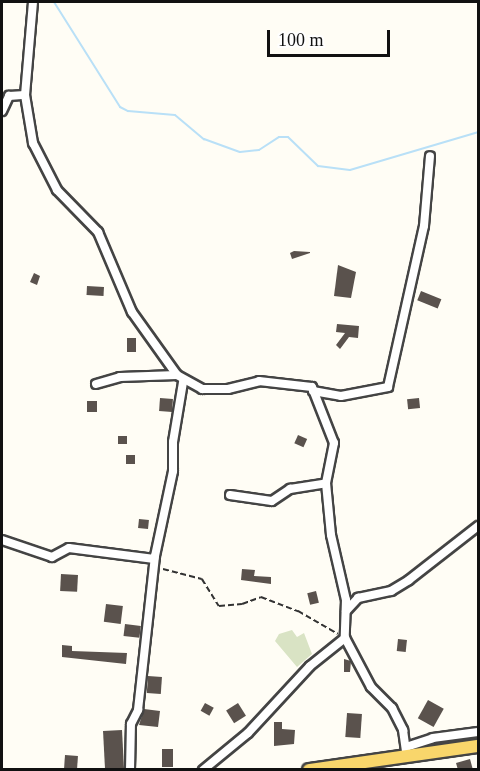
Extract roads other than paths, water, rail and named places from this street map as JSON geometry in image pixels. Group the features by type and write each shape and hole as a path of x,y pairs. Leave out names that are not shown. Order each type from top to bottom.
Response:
{"main road":[{"path":"309,770 406,752 478,746"}],"street":[{"path":"33,2 25,95 26,120 46,174 98,232 132,312 180,378 173,442 173,471 155,557 138,710 131,724 130,770"},
{"path":"2,111 9,96 25,95"},
{"path":"96,384 120,377 180,378 211,389 228,389 259,381 294,383 313,391 341,396 388,387 424,226 430,156"},
{"path":"313,391 334,443 326,483 331,535 346,611 345,638 370,687 392,708 406,752 434,738 478,732"},
{"path":"230,495 272,501 290,489 326,483"},
{"path":"346,611 358,598 391,591 409,580 478,526"},
{"path":"2,540 52,557 69,548 155,557"},
{"path":"203,770 248,733 310,666 345,638"}],"waterway":[{"path":"54,2 120,107 128,111 175,115 204,139 240,152 259,150 279,137 288,137 318,166 350,170 478,132"}]}
